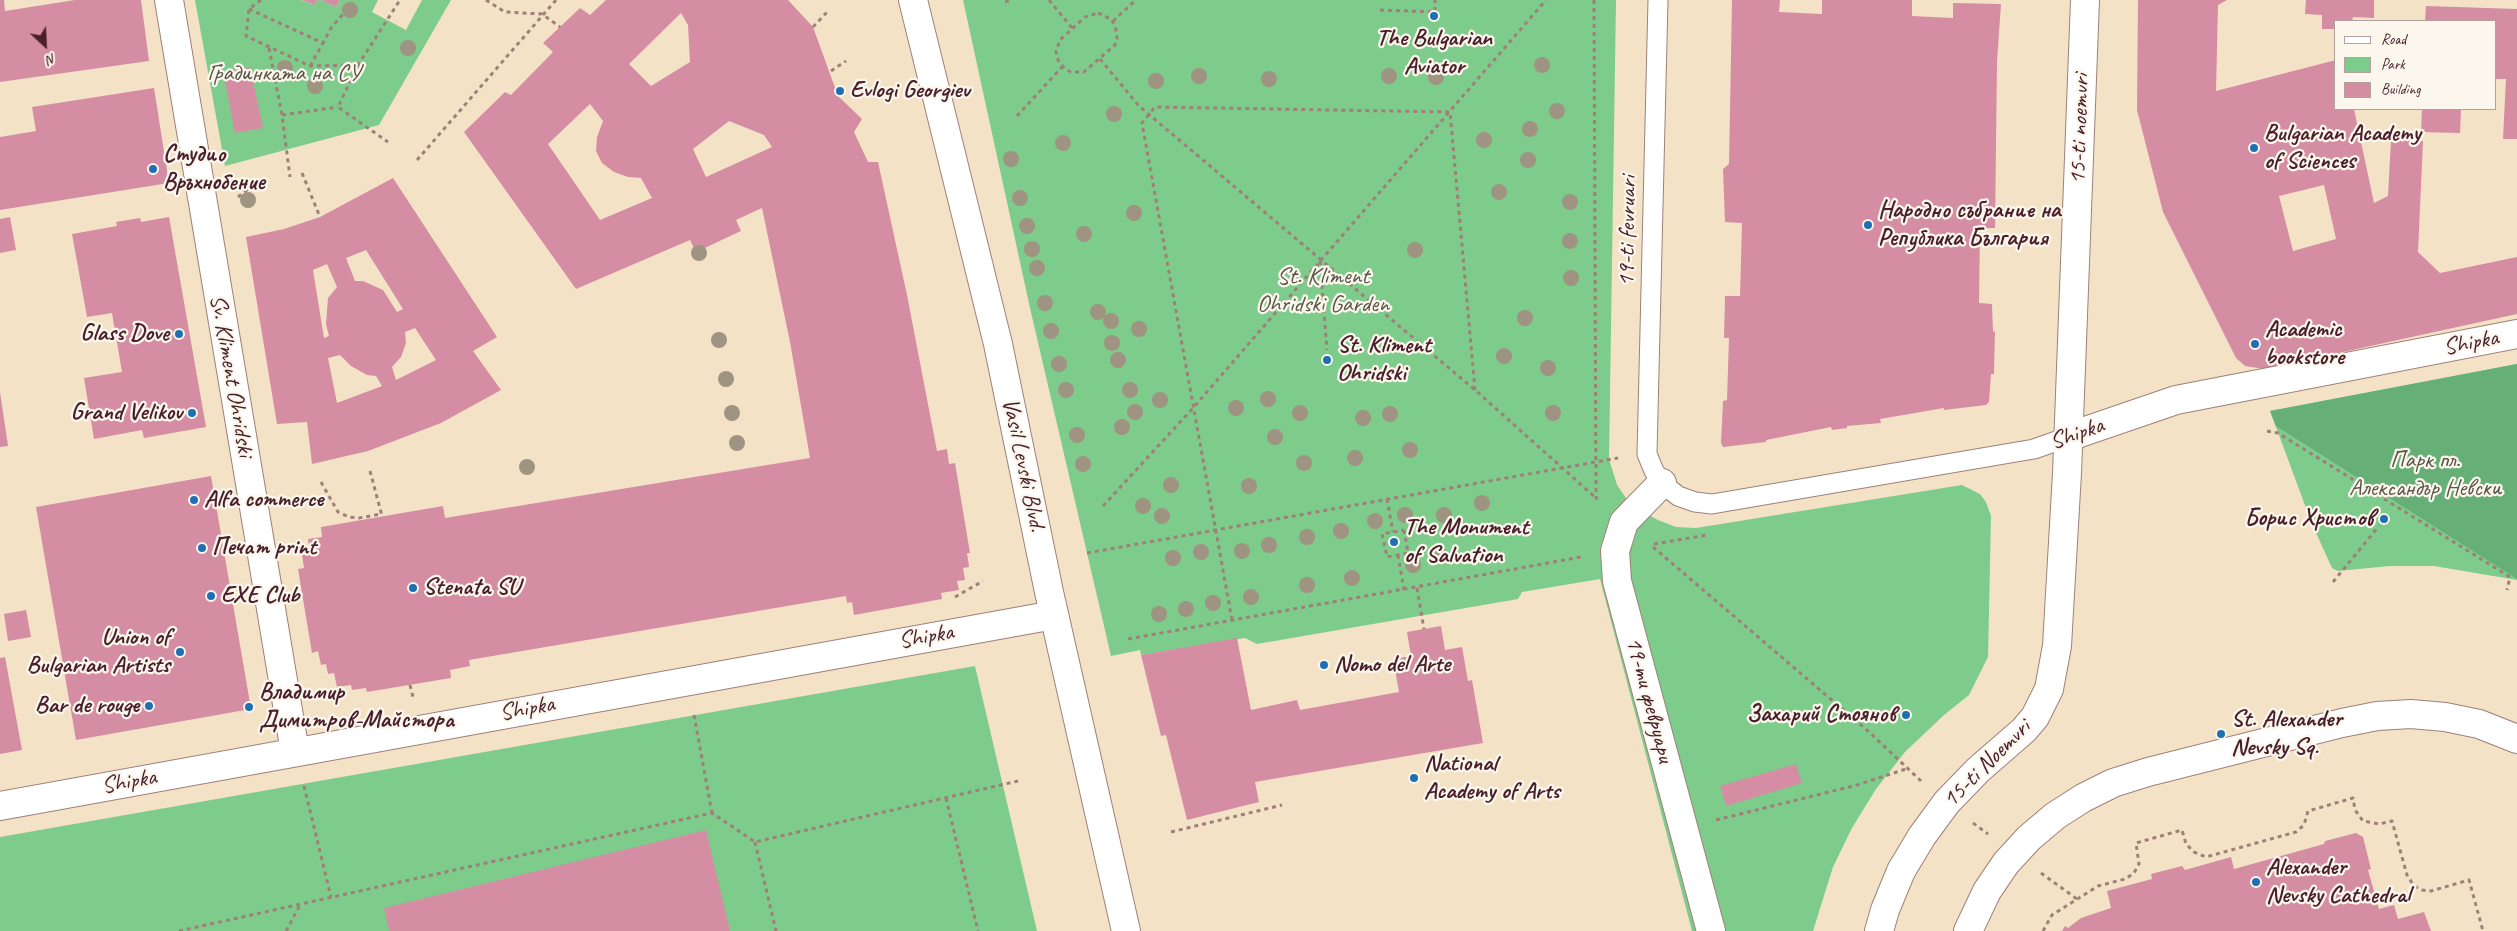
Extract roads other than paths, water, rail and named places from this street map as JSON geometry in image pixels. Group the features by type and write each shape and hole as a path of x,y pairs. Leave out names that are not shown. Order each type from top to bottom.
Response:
{"street":[{"name":"Sv. Kliment Ohridski","path":"169,0 295,752"},
{"name":"Vasil Levski Blvd.","path":"913,0 998,344 1054,615 1126,931"},
{"name":"15-ti noemvri","path":"2068,437 2085,0"},
{"name":"Shipka","path":"2068,437 2176,400 2517,334"},
{"name":"15-ti Noemvri","path":"1879,931 1885,910 1901,871 1922,836 1947,802 1978,770 2024,730 2035,717 2049,689 2057,646 2068,437"},
{"name":"19-ти февруари","path":"1653,466 1624,522 1615,551 1617,581 1712,931"},
{"name":"Shipka","path":"0,806 1054,615"},
{"path":"1968,931 1987,891 2006,863 2029,838 2055,816 2083,798 2114,783 2148,772 2342,723 2377,716 2411,714 2445,716 2479,724 2517,739"}],"lane":[{"name":"19-ti fevruari","path":"1653,466 1658,0"},
{"name":"Shipka","path":"1653,466 1678,496 1694,502 1712,504 2034,449 2068,437"}],"place":[{"name":"The Bulgarian Aviator","path":"1434,16"},
{"name":"Evlogi Georgiev","path":"840,91"},
{"name":"Bulgarian Academy of Sciences","path":"2254,148"},
{"name":"Студио Връхнобение","path":"153,169"},
{"name":"Народно събрание на Република България","path":"1868,225"},
{"name":"Glass Dove","path":"179,334"},
{"name":"Academic bookstore","path":"2255,344"},
{"name":"St. Kliment Ohridski","path":"1327,360"},
{"name":"Grand Velikov","path":"192,413"},
{"name":"Alfa commerce","path":"194,500"},
{"name":"Борис Христов","path":"2384,519"},
{"name":"The Monument of Salvation","path":"1394,542"},
{"name":"Печат print","path":"202,548"},
{"name":"Stenata SU","path":"413,588"},
{"name":"EXE Club","path":"211,596"},
{"name":"Union of Bulgarian Artists","path":"180,652"},
{"name":"Nomo del Arte","path":"1324,665"},
{"name":"Bar de rouge","path":"149,706"},
{"name":"Владимир Димитров-Майстора","path":"249,707"},
{"name":"Захарий Стоянов","path":"1906,715"},
{"name":"St. Alexander Nevsky Sq.","path":"2221,734"},
{"name":"National Academy of Arts","path":"1414,778"},
{"name":"Alexander Nevsky Cathedral","path":"2256,882"}],"park label":[{"name":"Градинката на СУ","path":"284,74"},
{"name":"St. Kliment Ohridski Garden","path":"1323,291"},
{"name":"Парк пл. Александър Невски","path":"2425,475"}]}
